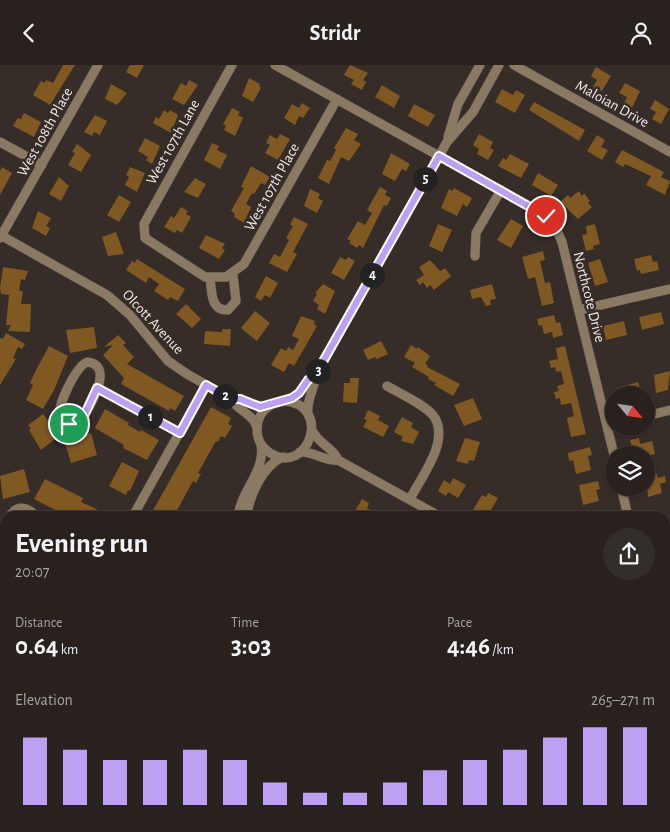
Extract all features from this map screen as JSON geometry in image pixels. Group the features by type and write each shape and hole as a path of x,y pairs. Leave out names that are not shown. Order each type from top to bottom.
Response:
{"street":[{"name":"West 108th Place","path":"1,235 98,65"},
{"name":"West 107th Lane","path":"210,278 200,274 150,241 143,233 145,219 232,65"},
{"name":"Northcote Drive","path":"275,65 540,212 555,226 562,242 605,406"},
{"path":"447,142 458,104 480,65"},
{"path":"239,511 244,494 260,464 261,444 257,427 261,414 269,406 296,396 308,380 316,374 447,142 473,112 499,65"},
{"name":"Maloian Drive","path":"514,65 670,152"},
{"name":"West 107th Place","path":"233,275 247,260 337,99"},
{"path":"0,142 42,165"},
{"path":"475,257 476,233 501,190"},
{"name":"Olcott Avenue","path":"1,235 113,299 135,321 162,355 180,370 231,399 240,399 258,407 269,406"},
{"path":"233,275 236,301 228,310 220,309 213,303 210,278 222,278 233,275"},
{"path":"579,310 670,289"},
{"path":"91,363 100,369 101,375 97,388 82,420 74,424 62,419 59,411 61,405 82,364 91,363"},
{"path":"316,374 315,384 308,400 308,414 312,430 319,442 336,454 338,461"},
{"path":"136,511 206,385"},
{"path":"387,386 426,409 435,417 439,433 436,449 410,499"},
{"path":"97,388 180,433"},
{"name":"Olcott Avenue","path":"231,399 235,406 253,419 257,427"},
{"path":"284,401 299,405 308,414"},
{"path":"655,414 670,410"},
{"path":"300,452 308,444 312,430"},
{"path":"261,444 270,453 283,457"},
{"path":"248,511 251,499 272,463 283,457 300,452 313,453 331,461 338,461 430,511"},
{"path":"623,496 627,511"},
{"path":"14,511 21,508 30,511"}],"building":[{"path":"63,65 75,65 50,105 33,95 41,81 45,83 46,80 53,83"},
{"path":"130,65 144,65 137,78 126,72"},
{"path":"350,65 368,73 363,80 366,82 362,90 351,84 354,80 344,75"},
{"path":"596,67 611,76 602,91 593,87 597,80 591,76"},
{"path":"249,78 260,84 261,88 253,102 242,96"},
{"path":"189,80 198,85 184,105 172,99 181,83 186,86"},
{"path":"625,83 640,91 632,108 624,103 627,97 619,93"},
{"path":"111,84 127,93 117,105 105,99"},
{"path":"382,85 400,96 394,108 375,97"},
{"path":"502,89 513,95 516,90 525,95 515,113 495,102"},
{"path":"655,100 669,109 661,124 652,119 656,112 650,109"},
{"path":"534,102 585,130 579,141 529,110"},
{"path":"302,103 310,108 303,118 299,116 295,125 284,118 292,104 299,108"},
{"path":"414,104 435,115 428,127 408,116"},
{"path":"232,108 240,112 238,115 243,118 235,136 224,130 226,126 223,124"},
{"path":"164,110 168,113 170,110 178,115 171,133 153,123 156,117 159,119"},
{"path":"24,113 41,122 34,137 13,126 18,118 21,119"},
{"path":"95,115 107,121 100,135 94,132 92,136 84,132"},
{"path":"346,128 358,134 354,140 361,144 349,161 341,157 329,184 318,178 327,160 330,161 336,150 334,148"},
{"path":"280,134 290,139 278,160 265,153 270,145 266,143 270,135 277,139"},
{"path":"479,134 493,142 490,148 494,150 488,160 477,154 479,149 473,145"},
{"path":"597,135 605,140 601,147 608,150 602,160 587,151"},
{"path":"145,138 160,146 152,164 146,160 148,157 138,151"},
{"path":"212,143 219,146 217,150 227,155 220,169 204,160"},
{"path":"77,144 91,155 81,172 68,165 75,153 72,152"},
{"path":"622,150 664,172 661,177 670,181 665,195 646,185 651,176 625,164 623,167 615,162"},
{"path":"391,153 410,164 406,171 402,169 395,181 382,174"},
{"path":"510,154 529,164 521,178 498,166 503,158 506,160"},
{"path":"251,166 270,177 265,185 261,183 254,194 252,193 246,204 251,207 244,223 234,217 235,214 231,211 244,188 241,187"},
{"path":"2,167 12,173 0,195 0,171"},
{"path":"130,167 145,173 137,192 125,185 129,177 126,175"},
{"path":"538,173 558,185 551,196 532,185"},
{"path":"59,177 69,186 61,201 49,194"},
{"path":"195,178 206,184 198,198 184,192"},
{"path":"380,187 387,191 385,195 391,198 387,206 384,205 363,248 359,245 357,248 349,243 351,241 347,239 358,221 365,225 372,213 367,210"},
{"path":"454,188 472,198 467,207 463,204 457,216 441,208 449,189 452,191"},
{"path":"310,189 320,194 318,198 323,201 317,213 304,206"},
{"path":"579,191 582,196 584,193 592,207 578,219 560,202 568,195 570,198"},
{"path":"119,195 131,202 119,222 107,215"},
{"path":"181,207 188,211 186,214 191,217 182,233 177,230 175,233 164,227 171,216 174,218"},
{"path":"38,211 51,218 46,226 50,228 46,236 32,228"},
{"path":"294,217 308,224 293,252 297,254 287,272 269,263 274,254 280,257 289,240 286,238 293,226 290,225"},
{"path":"511,219 523,226 511,248 497,240"},
{"path":"438,224 452,230 442,252 429,246"},
{"path":"595,224 600,244 593,246 594,249 586,251 582,235 587,234 586,226"},
{"path":"116,232 124,254 108,256 102,237"},
{"path":"206,235 225,244 222,248 225,250 219,259 199,248"},
{"path":"543,251 545,260 540,261 545,283 550,282 554,303 542,306 535,277 528,279 522,257"},
{"path":"651,255 653,262 657,261 659,270 641,274 640,270 637,271 634,259"},
{"path":"340,257 346,260 348,257 355,261 344,280 331,273"},
{"path":"137,259 185,289 178,301 170,297 168,300 154,291 159,284 149,277 146,283 126,270 132,261 135,263"},
{"path":"600,259 608,282 595,286 588,263"},
{"path":"430,260 440,271 445,268 451,276 434,290 430,285 427,288 423,282 420,285 416,280 424,275 419,267"},
{"path":"3,267 28,271 25,280 21,279 19,291 23,291 21,304 31,304 30,332 8,331 11,325 6,325 9,295 1,294 0,288"},
{"path":"266,276 278,283 270,298 265,295 261,301 255,297"},
{"path":"323,284 335,291 325,314 317,309 319,305 313,301 317,294 315,293"},
{"path":"492,284 496,299 490,300 491,305 486,306 481,297 472,299 470,290"},
{"path":"186,304 201,319 192,328 176,314"},
{"path":"255,311 270,323 257,341 241,328"},
{"path":"661,312 664,324 642,330 639,317"},
{"path":"554,315 556,323 560,322 563,335 553,338 552,332 544,334 542,325 539,326 537,319"},
{"path":"301,316 315,321 314,324 317,326 294,366 289,363 284,372 271,365 281,348 286,351 288,347 293,350 299,339 292,336"},
{"path":"624,321 627,335 606,340 603,326"},
{"path":"94,327 97,348 70,353 66,330"},
{"path":"222,329 231,329 230,346 204,344 205,331 222,332"},
{"path":"6,333 25,344 22,349 18,347 13,358 16,359 0,385 0,338 3,339"},
{"path":"118,335 126,343 123,345 134,357 127,364 184,396 175,411 170,408 169,411 121,384 124,378 103,355 113,345 104,347"},
{"path":"381,341 388,354 377,359 375,357 368,360 363,350"},
{"path":"411,345 417,349 418,347 430,356 425,364 428,365 427,367 460,384 453,396 434,385 436,383 428,379 429,377 412,367 415,363 404,357"},
{"path":"49,346 68,356 54,390 43,409 26,400 33,385 30,383"},
{"path":"565,346 586,434 571,437 567,418 574,416 571,403 561,405 560,398 556,399 554,392 559,391 557,386 564,384 561,371 556,372 555,367 551,368 549,361 558,359 556,348"},
{"path":"670,371 668,390 656,393 654,375"},
{"path":"350,378 359,378 357,403 343,402 344,383 350,383"},
{"path":"638,382 639,386 624,386"},
{"path":"473,398 482,419 464,426 454,405"},
{"path":"211,407 231,418 228,424 232,426 225,438 221,436 218,442 216,441 198,473 201,474 196,483 193,481 177,511 153,511"},
{"path":"105,409 140,432 141,430 159,440 147,460 123,448 124,445 95,428"},
{"path":"368,410 380,416 378,420 389,426 383,437 363,427 367,420 364,419"},
{"path":"43,414 59,436 41,450 28,425"},
{"path":"402,417 413,423 411,427 419,432 413,444 401,441 403,437 394,432"},
{"path":"91,433 97,455 71,463 64,440"},
{"path":"465,438 480,442 474,461 469,460 468,464 456,461"},
{"path":"639,438 640,444 652,441 653,446 632,446 630,440"},
{"path":"590,447 592,455 588,456 591,470 576,474 573,460 569,461 568,453"},
{"path":"122,462 139,471 130,491 128,490 126,495 109,486"},
{"path":"24,469 30,492 3,499 0,476"},
{"path":"655,472 658,478 665,476 666,482 660,484 662,493 655,495"},
{"path":"453,478 466,485 458,498 448,492 446,496 438,491 444,480 450,484"},
{"path":"45,479 83,498 81,502 97,509 96,511 57,511 34,499"},
{"path":"598,481 600,489 596,490 599,501 583,505 579,485"},
{"path":"488,493 498,498 491,510 492,511 473,510 482,495 486,497"},
{"path":"362,499 369,503 367,508 373,511 355,511"}],"route":[{"path":"69,424 78,423 82,420 97,388 180,433 206,385 231,399 240,399 252,406 258,407 269,406 296,396 308,380 316,374 439,156 546,216"}]}
